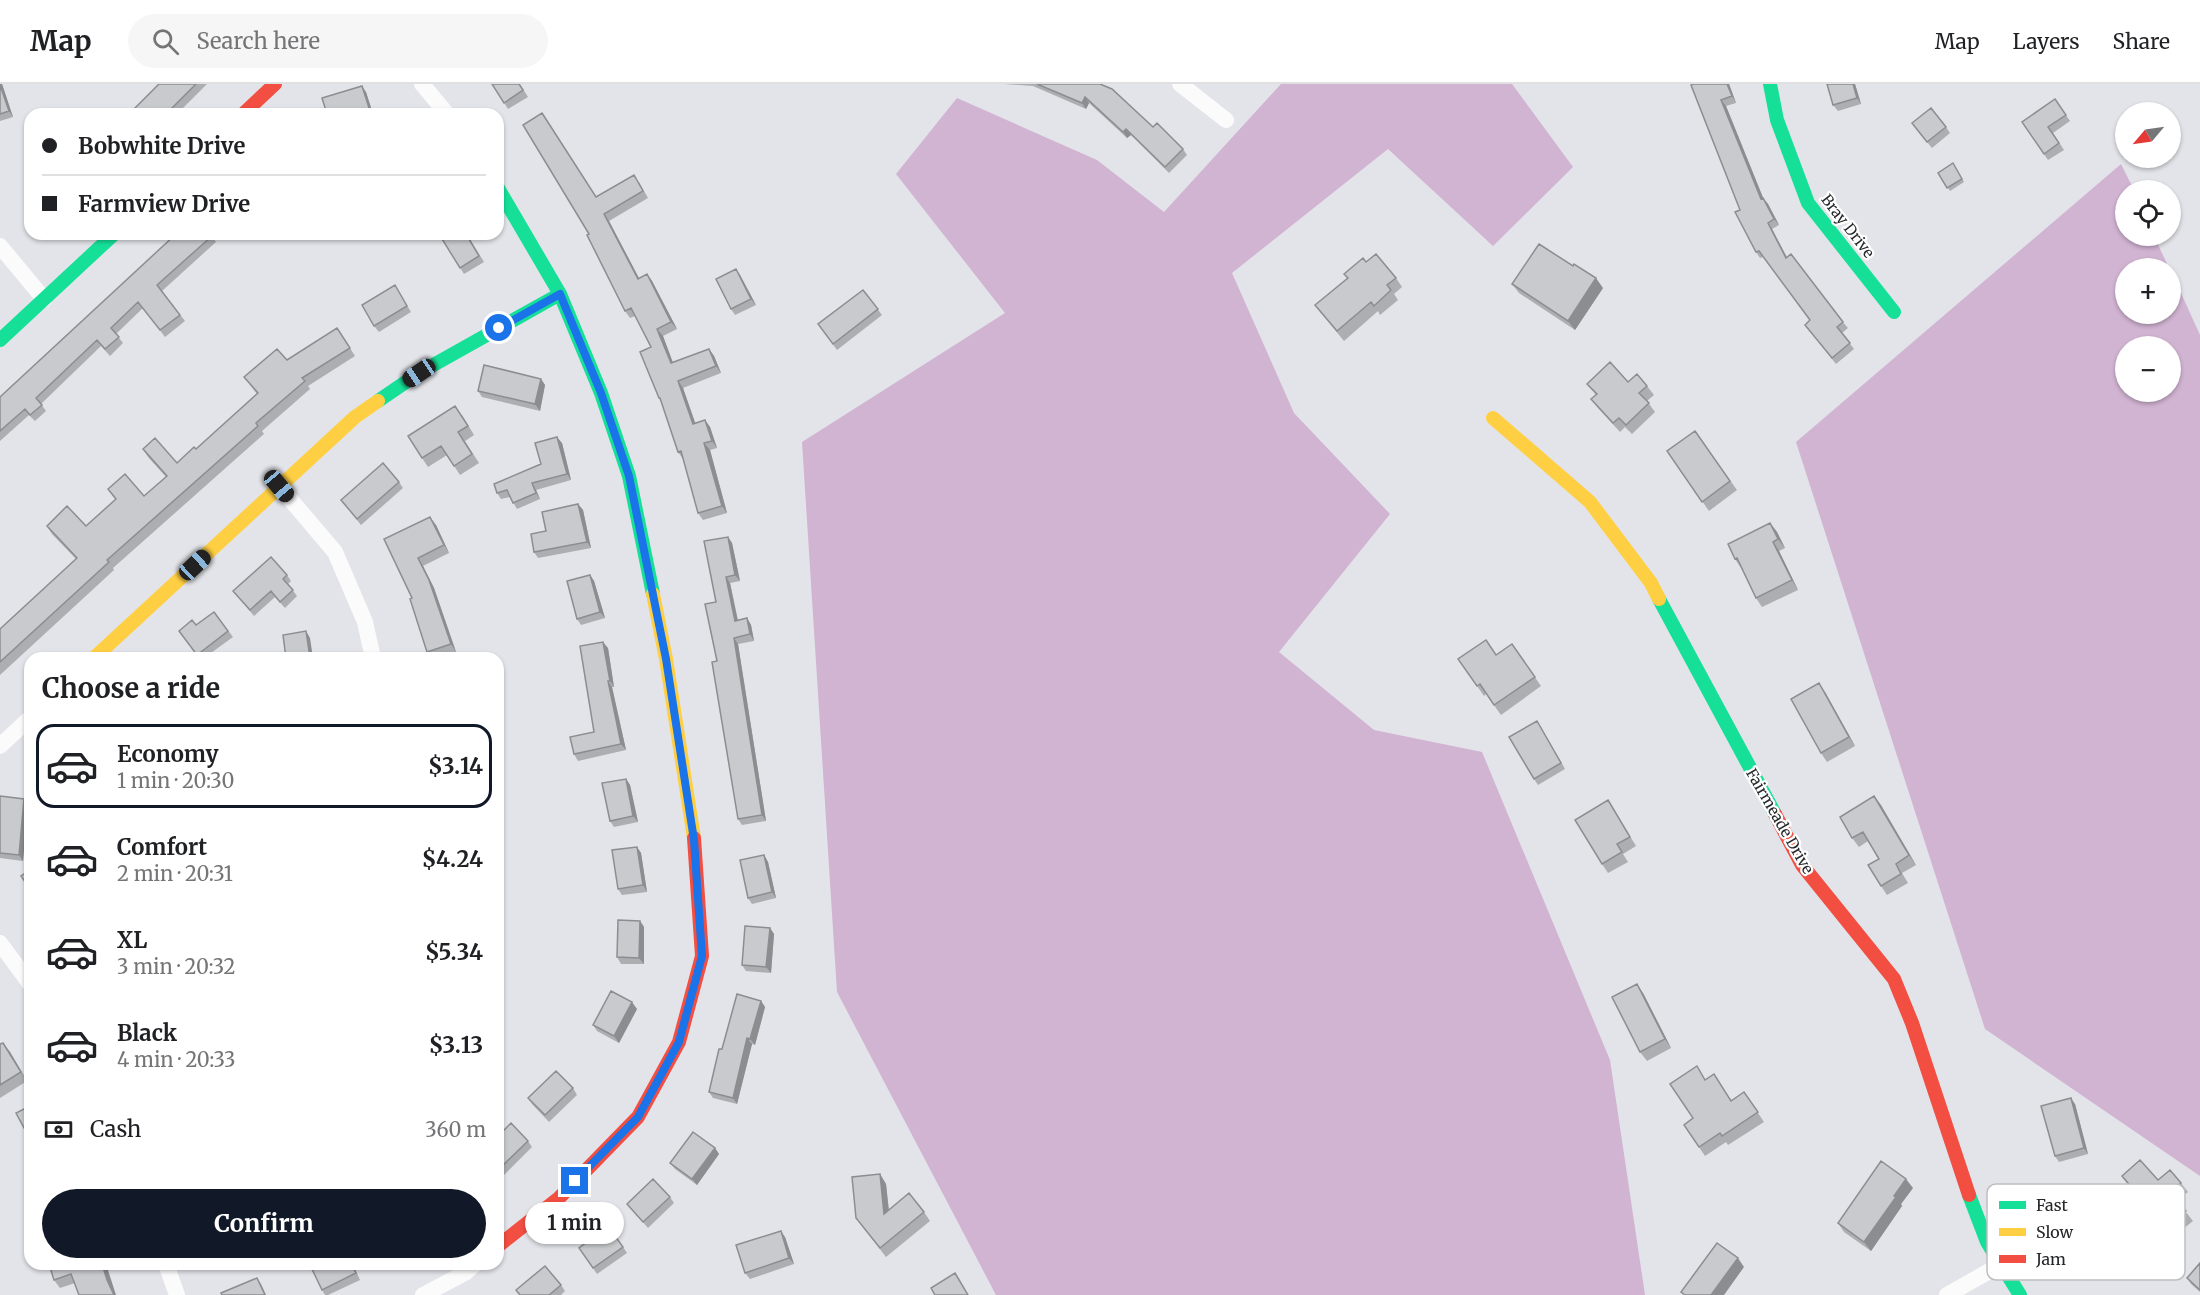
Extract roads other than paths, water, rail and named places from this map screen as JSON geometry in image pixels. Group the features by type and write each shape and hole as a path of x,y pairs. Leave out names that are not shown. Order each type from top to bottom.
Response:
{"street":[{"path":"249,108 275,84"},
{"path":"422,84 442,108"},
{"path":"1180,84 1226,120"},
{"name":"Bray Drive","path":"1770,84 1777,120 1808,203 1894,312"},
{"path":"504,198 560,294 601,393 629,476 666,659 694,840 702,956 679,1042 638,1117 559,1198 504,1241"},
{"path":"0,340 108,240"},
{"path":"0,246 44,299"},
{"path":"100,652 355,417 419,373 560,294"},
{"name":"Fairmeade Drive","path":"1493,418 1590,502 1651,583 1802,865 1894,979 1912,1023 1987,1242"},
{"path":"279,486 335,552 365,622 372,652"},
{"path":"0,746 24,724"},
{"path":"0,943 24,976"},
{"path":"168,1270 177,1295"},
{"path":"423,1295 468,1270"},
{"path":"1947,1295 1987,1272"},
{"name":"Fairmeade Drive","path":"2010,1280 2020,1295"}]}
